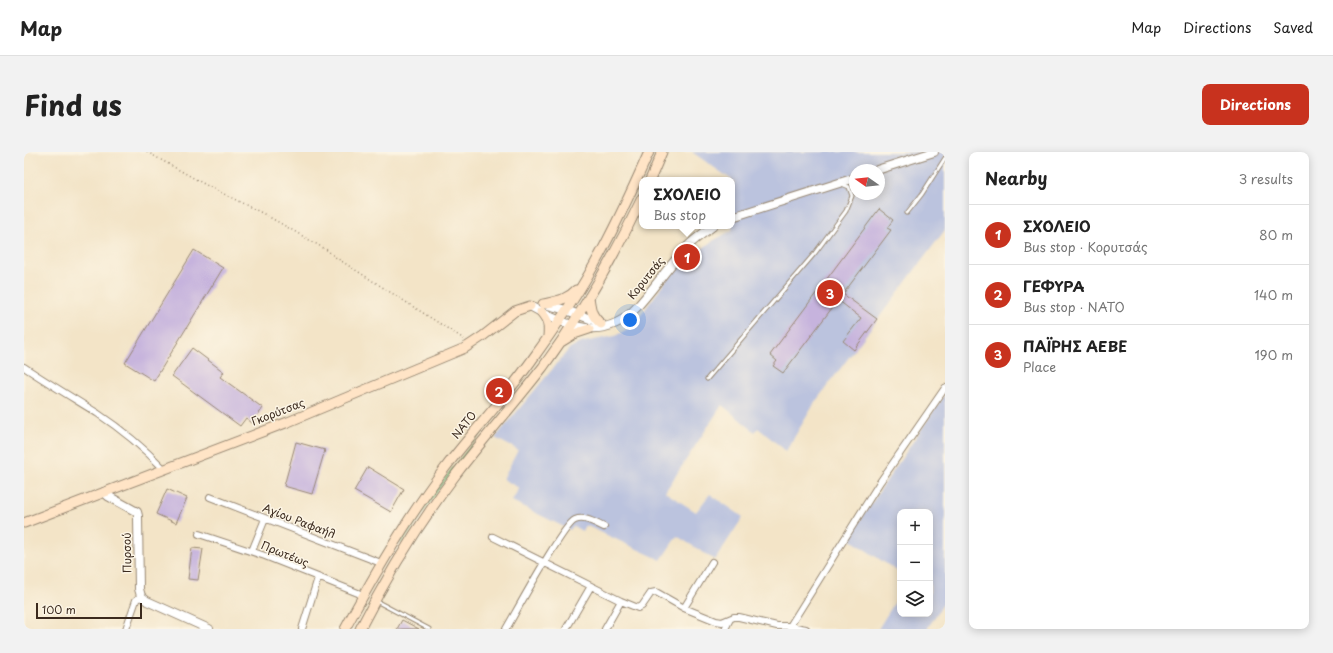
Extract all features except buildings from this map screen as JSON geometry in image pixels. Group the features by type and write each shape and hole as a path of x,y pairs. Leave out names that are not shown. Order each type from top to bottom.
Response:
{"main road":[{"name":"ΝΑΤΟ","path":"345,629 363,595 407,522 437,479 533,359 560,320 586,278 617,220 648,152"},
{"path":"651,177 662,152"},
{"path":"360,629 375,600 417,529 457,473 543,367 572,325 590,297 639,204"},
{"path":"548,337 549,326 542,308 563,300 571,295 586,278"},
{"path":"590,297 590,307 593,316 601,324"},
{"name":"Γκορύτσας","path":"24,523 163,468 288,422 465,348 515,311 530,306"},
{"path":"558,344 574,334 589,329"}],"street":[{"path":"885,168 934,152"},
{"path":"735,216 849,180"},
{"name":"Κορυτσάς","path":"612,325 622,320 636,309 687,246 709,229"},
{"path":"530,306 566,310 601,324 612,325"},
{"path":"542,308 560,320 572,325 589,329 598,329 612,325"},
{"path":"24,367 109,422 150,455 163,468"},
{"path":"790,626 880,482 945,388"},
{"name":"Πυρσού","path":"104,492 108,496 137,512 139,589 141,596"},
{"name":"Αγίου Ραφαήλ","path":"210,497 382,563"},
{"path":"252,551 265,518"},
{"path":"506,629 544,562 568,526 574,521 582,519 589,520 604,527"},
{"name":"Πρωτέως","path":"199,534 252,551 363,595"},
{"path":"493,537 621,601 639,608 651,593 656,592 684,608 716,621 722,622 730,620 734,617 739,617 776,627 790,626 806,629"},
{"path":"684,608 712,562"},
{"path":"302,629 318,578"},
{"path":"566,629 591,586"},
{"path":"126,629 136,600 141,596 147,601 209,629"},
{"path":"605,629 621,601"},
{"path":"725,629 730,620"}],"lane":[{"path":"907,213 922,194 945,158"},
{"path":"707,379 815,253 846,211 852,196 849,187 840,183"},
{"path":"375,600 429,629"}],"path":[{"path":"147,152 206,185 264,214 327,250 335,257 471,344"}],"shaded area":[{"path":"692,152 945,152 945,230 816,401 786,451 758,428 755,432 722,405 665,492 696,512 710,494 743,517 715,560 677,536 661,560 585,525 582,531 573,526 570,530 512,501 519,488 503,479 518,450 495,438 570,348 584,342 615,336 626,330 638,319 668,278 679,267 711,242 732,229 735,229 735,177 728,177"},
{"path":"945,394 945,601 927,629 878,629 897,599 897,617 933,617 933,509 897,509 897,571 848,538"}],"green space":[{"path":"480,434 463,459 442,485 402,544 400,543 440,484"}],"place":[{"name":"ΣΧΟΛΕΙΟ","path":"687,257"},
{"name":"ΠΑΪΡΗΣ ΑΕΒΕ","path":"830,293"},
{"name":"ΓΕΦΥΡΑ","path":"499,391"}]}
